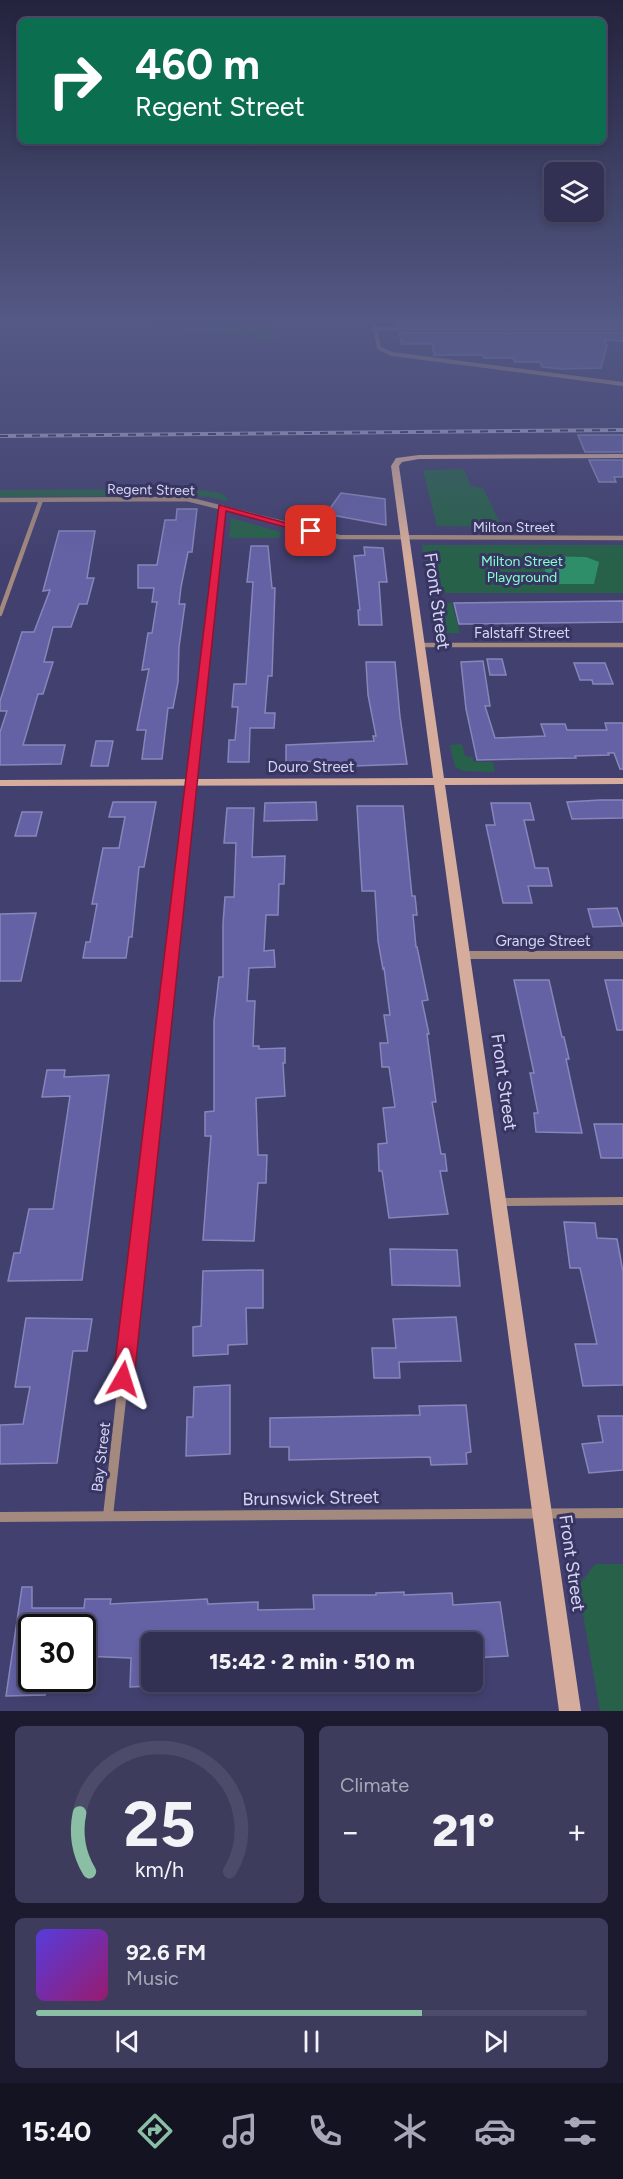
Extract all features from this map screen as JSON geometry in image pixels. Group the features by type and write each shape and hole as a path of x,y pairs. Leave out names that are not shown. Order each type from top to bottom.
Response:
{"street":[{"name":"Front Street","path":"570,1711 395,466 399,460 418,457 623,456"},
{"name":"Regent Street","path":"0,500 187,499 330,536 404,537"},
{"path":"0,614 42,500"},
{"name":"Bay Street","path":"108,1516 222,507"},
{"name":"Milton Street","path":"404,537 623,538"},
{"name":"Falstaff Street","path":"420,645 623,645"},
{"name":"Douro Street","path":"0,783 623,781"},
{"name":"Grange Street","path":"463,955 623,955"},
{"path":"498,1202 623,1200"},
{"name":"Brunswick Street","path":"0,1517 623,1513"}],"green space":[{"path":"464,469 471,486 483,488 502,527 437,526 423,470"},
{"path":"191,489 221,493 228,498 226,501 191,496 0,497 0,490"},
{"path":"231,518 281,532 279,538 229,538"},
{"name":"Milton Street Playground","path":"422,545 623,545 623,593 429,593"},
{"path":"540,556 586,557 599,562 594,584 550,584"},
{"path":"428,601 452,603 460,633 434,633"},
{"path":"462,744 465,756 473,757 473,762 493,762 495,772 463,771 455,767 450,745"},
{"path":"595,1564 623,1564 623,1711 600,1711 578,1586"}],"building":[{"path":"578,435 623,435 623,452 585,452"},
{"path":"589,460 623,460 623,477 614,477 616,482 599,482"},
{"path":"341,493 385,499 386,525 326,514"},
{"path":"177,509 197,509 192,552 188,552 179,604 185,604 179,647 178,682 173,708 168,708 162,759 142,759 146,730 137,730 149,669 142,670 148,633 152,633 157,602 152,602 154,588 138,588 138,565 157,565 165,520 176,520"},
{"path":"59,531 95,531 87,578 94,578 87,604 79,604 71,627 53,627 44,662 53,662 43,694 38,694 23,745 65,745 61,764 0,765 0,732 7,711 0,711 0,701 22,632 34,632 50,590 43,591"},
{"path":"251,546 268,546 272,588 275,588 272,676 268,676 265,713 275,713 274,728 250,728 249,762 228,762 229,740 235,740 238,707 232,707 234,684 246,684 253,582 247,582"},
{"path":"364,547 383,548 387,582 379,582 382,625 359,625 358,610 360,610 354,556 365,555"},
{"path":"623,601 623,622 472,624 459,624 454,603"},
{"path":"487,659 502,659 506,675 490,675"},
{"path":"483,661 490,706 485,706 495,738 545,736 541,724 565,724 567,730 607,730 605,723 623,723 623,769 620,769 614,753 575,756 576,758 477,760 466,709 461,662"},
{"path":"366,662 395,662 407,764 328,767 327,761 286,762 286,745 374,741 373,736 376,736 368,695"},
{"path":"574,663 605,663 613,684 593,684 592,680 580,680"},
{"path":"96,741 113,741 108,766 91,766"},
{"path":"623,800 623,818 572,819 567,802"},
{"path":"113,802 156,802 144,867 139,867 132,937 129,937 126,958 83,958 86,942 90,942 97,904 92,904 103,848 119,848 125,817 109,817"},
{"path":"316,802 317,820 264,821 265,803"},
{"path":"491,803 530,803 534,820 524,820 535,868 548,868 552,886 528,886 532,903 503,903 486,825 495,825"},
{"path":"357,806 403,806 412,896 415,896 417,915 413,915 416,947 428,1000 422,1001 429,1034 427,1034 436,1102 432,1102 441,1154 445,1154 447,1171 440,1171 448,1214 389,1218 382,1171 379,1171 378,1144 387,1143 383,1108 395,1107 389,1067 382,1067 380,1043 388,1043 384,1015 390,1015 378,941 375,891 362,891"},
{"path":"227,808 254,808 252,857 285,856 284,884 279,884 278,915 266,915 264,951 274,950 275,967 249,968 247,1001 255,1001 253,1046 259,1046 259,1049 285,1048 285,1063 283,1063 285,1096 256,1098 258,1155 267,1155 266,1183 258,1183 254,1241 203,1240 211,1136 205,1136 205,1112 214,1111 214,1021 219,977 223,977 225,897 234,897 236,843 224,843"},
{"path":"22,812 42,812 36,836 15,836"},
{"path":"617,908 623,926 593,927 588,909"},
{"path":"36,913 21,981 0,981 0,914"},
{"path":"514,980 549,980 569,1059 566,1059 582,1133 536,1132 534,1113 538,1113 530,1073 534,1073"},
{"path":"605,980 623,980 623,1030 617,1030"},
{"path":"47,1070 65,1070 64,1077 109,1075 82,1280 8,1281 14,1253 20,1253 29,1209 53,1209 70,1096 42,1097"},
{"path":"594,1124 623,1124 623,1158 601,1158"},
{"path":"564,1222 595,1223 597,1238 617,1239 623,1272 623,1385 583,1386 575,1344 597,1344 580,1268 570,1268"},
{"path":"390,1249 457,1250 460,1286 392,1285"},
{"path":"263,1270 263,1308 246,1308 247,1344 228,1345 228,1354 193,1356 193,1327 201,1326 203,1271"},
{"path":"456,1317 461,1361 399,1362 400,1378 374,1378 372,1348 396,1348 393,1319"},
{"path":"26,1318 92,1319 87,1351 73,1351 57,1463 0,1464 0,1425 23,1424 30,1387 15,1387"},
{"path":"230,1385 230,1454 186,1456 187,1417 193,1417 194,1387"},
{"path":"466,1405 471,1452 466,1453 467,1464 431,1465 430,1457 289,1460 289,1447 270,1447 270,1418 420,1415 419,1406"},
{"path":"598,1416 623,1416 623,1470 589,1473 582,1444 603,1442"},
{"path":"22,1587 32,1587 32,1608 84,1608 85,1599 111,1599 110,1604 207,1599 208,1604 258,1602 258,1610 314,1609 313,1595 452,1593 453,1605 500,1602 508,1656 483,1657 483,1632 141,1632 141,1686 130,1687 131,1658 96,1657 96,1614 18,1614"},
{"path":"18,1614 18,1692 46,1692 45,1695 6,1696"}],"railway":[{"path":"0,436 623,430"}],"route":[{"path":"123,1379 222,507 311,531"}]}
